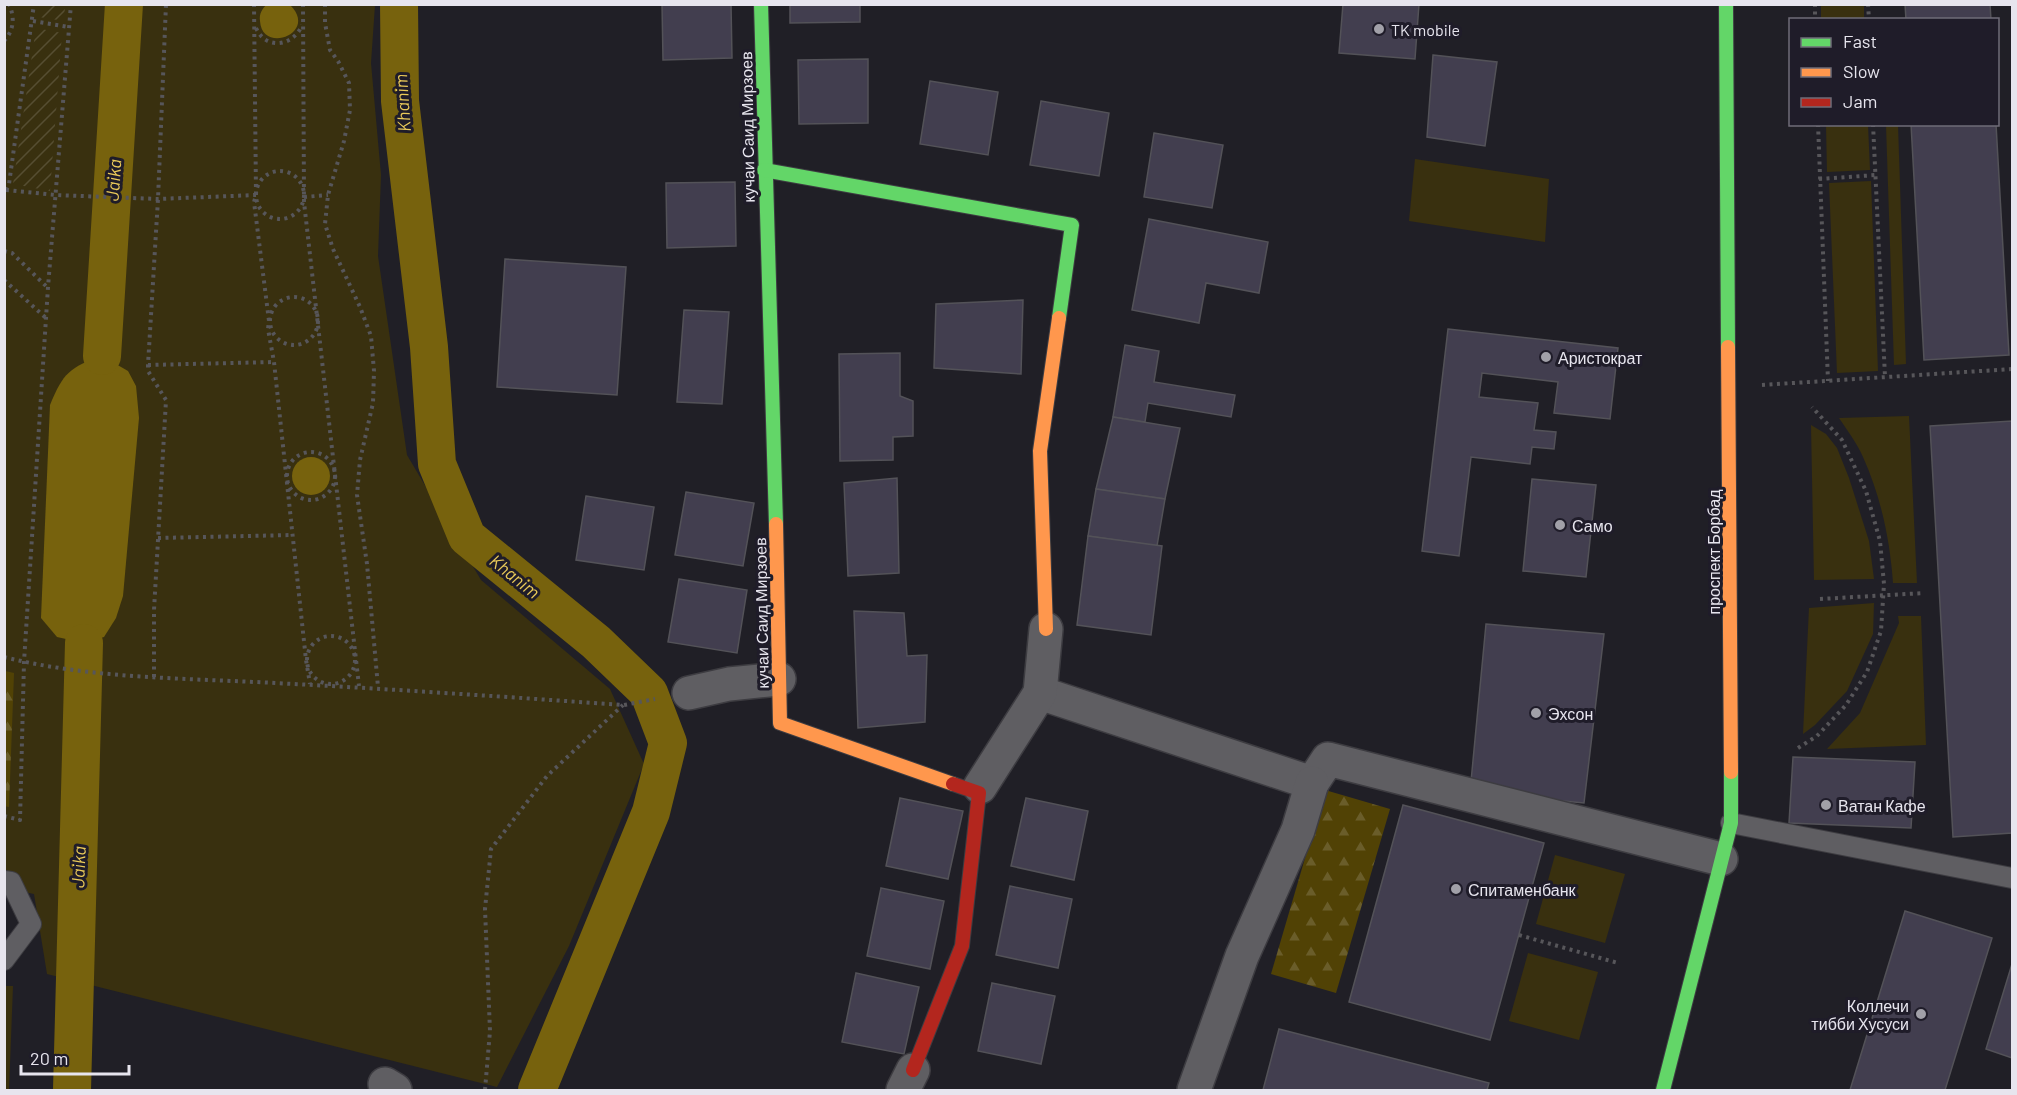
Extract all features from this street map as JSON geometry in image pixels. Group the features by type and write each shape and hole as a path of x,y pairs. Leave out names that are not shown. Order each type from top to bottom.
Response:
{"street":[{"name":"кучаи Саид Мирзоев","path":"761,4 780,723 979,793 962,946 908,1080"},
{"name":"проспект Борбад","path":"1663,1090 1731,823 1726,4"},
{"path":"764,170 1072,225 1040,451 1046,629 1040,693 980,787"},
{"path":"689,693 729,684 779,679"},
{"path":"1040,693 1311,783"},
{"path":"1194,1090 1242,956 1298,830 1311,783 1328,759 1721,859"}],"lane":[{"path":"1731,823 2013,878"},
{"path":"4,880 11,882 31,924 4,960"}],"path":[{"path":"4,41 12,27 13,17 9,4"},
{"path":"34,4 9,184 5,190 158,200 256,195"},
{"path":"4,816 20,820 24,662 48,287 71,4"},
{"path":"154,676 154,610 166,400 148,371 148,365 166,4"},
{"path":"254,4 256,195 260,209 273,218 281,220 295,214 301,208 304,197 303,15 298,4"},
{"path":"259,4 255,19 258,33 271,42 279,44 294,38 299,32 303,23 303,4"},
{"path":"325,4 325,23 330,50 338,60 349,83 350,110 344,141 328,195 325,225 371,336 374,371 373,403 360,460 357,495 367,564 378,687"},
{"path":"33,21 69,27"},
{"path":"4,79 4,90"},
{"path":"1818,126 1828,381"},
{"path":"1873,126 1885,377"},
{"path":"274,171 283,171 298,178 302,184 304,197 318,327 314,334 301,345 294,346 279,341 274,336 269,321 255,202 257,187 267,175 274,171"},
{"path":"1819,178 1876,175"},
{"path":"304,197 328,195"},
{"path":"4,251 12,253 48,287"},
{"path":"4,280 46,318"},
{"path":"310,684 308,668 307,660 317,640 333,636 341,638 348,643 356,657 355,666 346,680 331,686 316,680 308,668 306,660 274,362 268,329 274,306 280,301 296,297 304,299 316,310 335,473 356,657 359,686"},
{"path":"148,365 274,362"},
{"path":"1728,387 2013,369"},
{"path":"1798,748 1817,736 1846,705 1867,672 1881,631 1884,595 1880,541 1866,491 1842,440 1812,407"},
{"path":"313,451 328,458 333,465 335,481 326,495 311,500 291,490 286,475 288,468 298,456 313,451"},
{"path":"158,538 293,535"},
{"path":"1820,598 1924,593"},
{"path":"4,657 45,667 133,676 378,687 624,705 547,776 491,849 485,909 490,1031 485,1090"},
{"path":"1520,934 1618,963"}],"shaded area":[{"path":"267,4 290,5 297,15 298,24 294,31 278,38 270,37 263,31 260,16"},
{"path":"4,5 375,5 371,63 381,175 378,256 407,455 481,580 610,689 644,764 569,946 497,1087 47,974 34,894 5,888"},
{"path":"40,5 65,5 64,21 39,17"},
{"path":"1821,5 1864,5 1864,18 1821,18"},
{"path":"36,28 62,33 50,191 13,184"},
{"path":"1826,126 1868,126 1870,170 1827,172"},
{"path":"1886,126 1898,126 1906,364 1894,365"},
{"path":"1415,159 1549,179 1545,242 1409,221"},
{"path":"1871,181 1878,371 1837,373 1829,183"},
{"path":"102,356 128,371 136,386 139,418 123,596 116,618 104,637 84,643 57,637 41,618 50,405 59,385 69,373 82,364"},
{"path":"1909,416 1917,583 1893,583 1890,551 1880,503 1861,452 1839,418"},
{"path":"1811,425 1826,434 1837,448 1869,541 1874,579 1814,580"},
{"path":"311,457 325,462 330,476 325,490 311,495 297,490 292,476 297,462"},
{"path":"1874,603 1873,634 1847,691 1815,725 1803,734 1809,608"},
{"path":"1898,616 1921,616 1926,745 1827,749 1860,713 1899,623"},
{"path":"1555,855 1625,874 1605,943 1536,924"},
{"path":"1528,953 1598,972 1579,1040 1509,1021"},
{"path":"5,986 13,986 9,1090 4,1090"}],"green space":[{"path":"5,671 14,673 9,807 4,806"},
{"path":"1325,790 1390,809 1336,993 1271,974"}],"building":[{"path":"662,4 731,4 732,58 663,60"},
{"path":"790,4 860,4 860,22 790,23"},
{"name":"TK mobile","path":"1343,4 1419,4 1415,59 1339,53"},
{"path":"1905,4 1990,4 1991,18 1906,18"},
{"path":"1433,55 1497,62 1485,146 1427,137"},
{"path":"868,59 868,123 799,124 798,60"},
{"path":"930,81 998,92 988,155 920,144"},
{"path":"1041,101 1109,113 1099,176 1030,165"},
{"path":"1911,126 1996,126 2009,355 1924,360"},
{"path":"1154,133 1223,145 1212,208 1144,197"},
{"path":"735,182 736,246 667,248 666,183"},
{"path":"1149,219 1268,242 1259,293 1206,283 1199,323 1132,310"},
{"path":"505,259 626,267 617,395 497,387"},
{"path":"1023,300 1021,374 934,368 936,304"},
{"path":"684,310 729,312 722,404 677,402"},
{"path":"1448,329 1618,348 1610,419 1554,413 1558,382 1482,373 1479,397 1538,403 1534,430 1556,432 1554,449 1532,447 1530,464 1471,457 1459,556 1422,551"},
{"path":"1125,345 1159,351 1154,382 1235,395 1231,417 1148,403 1145,422 1113,417"},
{"path":"900,353 900,396 913,401 913,436 893,437 893,460 840,461 839,354"},
{"path":"1113,417 1180,428 1165,499 1096,489"},
{"path":"2012,421 2012,833 1953,837 1930,426"},
{"path":"897,478 899,573 848,576 844,483"},
{"path":"1532,479 1596,485 1586,577 1523,571"},
{"path":"1096,489 1165,499 1157,546 1088,536"},
{"path":"686,492 754,503 743,566 675,555"},
{"path":"586,496 654,507 644,570 576,560"},
{"path":"1088,536 1162,546 1151,635 1077,625"},
{"path":"679,579 747,590 737,653 668,642"},
{"path":"854,611 904,613 907,656 927,655 925,722 858,728"},
{"name":"Эхсон","path":"1486,624 1604,634 1584,803 1470,792"},
{"path":"1793,757 1915,762 1911,828 1789,823"},
{"path":"900,798 963,811 948,879 886,866"},
{"path":"1026,798 1088,811 1074,880 1011,866"},
{"name":"Спитаменбанк","path":"1403,805 1544,843 1490,1040 1349,1002"},
{"path":"1010,886 1072,899 1058,968 996,955"},
{"path":"881,888 944,901 930,969 867,956"},
{"name":"Коллечи тибби Хусуси","path":"1905,911 1992,938 1945,1090 1850,1090"},
{"path":"2012,964 2012,1058 1986,1049"},
{"path":"856,973 919,987 904,1054 842,1042"},
{"path":"992,983 1055,996 1041,1064 978,1051"},
{"path":"1279,1029 1489,1083 1487,1090 1263,1090"}],"waterway":[{"name":"Jaika","path":"102,356 124,4"},
{"name":"Khanim","path":"399,4 400,101 429,347 437,464 467,537 596,642 649,693 668,743 651,812 537,1090"},
{"name":"Jaika","path":"72,1090 84,643"}],"traffic: fast":[{"path":"761,4 776,524"},
{"path":"1726,4 1728,347"},
{"path":"764,170 1072,225 1059,318"},
{"path":"1663,1090 1731,823 1731,772"}],"traffic: slow":[{"path":"1046,629 1040,451 1059,318"},
{"path":"1728,347 1731,772"},
{"path":"776,524 780,723 953,784"}],"traffic: jam":[{"path":"913,1070 962,946 979,793 953,784"}],"place":[{"name":"TK mobile","path":"1379,29"},
{"name":"Аристократ","path":"1546,357"},
{"name":"Само","path":"1560,525"},
{"name":"Эхсон","path":"1536,713"},
{"name":"Ватан Кафе","path":"1826,805"},
{"name":"Спитаменбанк","path":"1456,889"},
{"name":"Коллечи тибби Хусуси","path":"1921,1014"}]}
